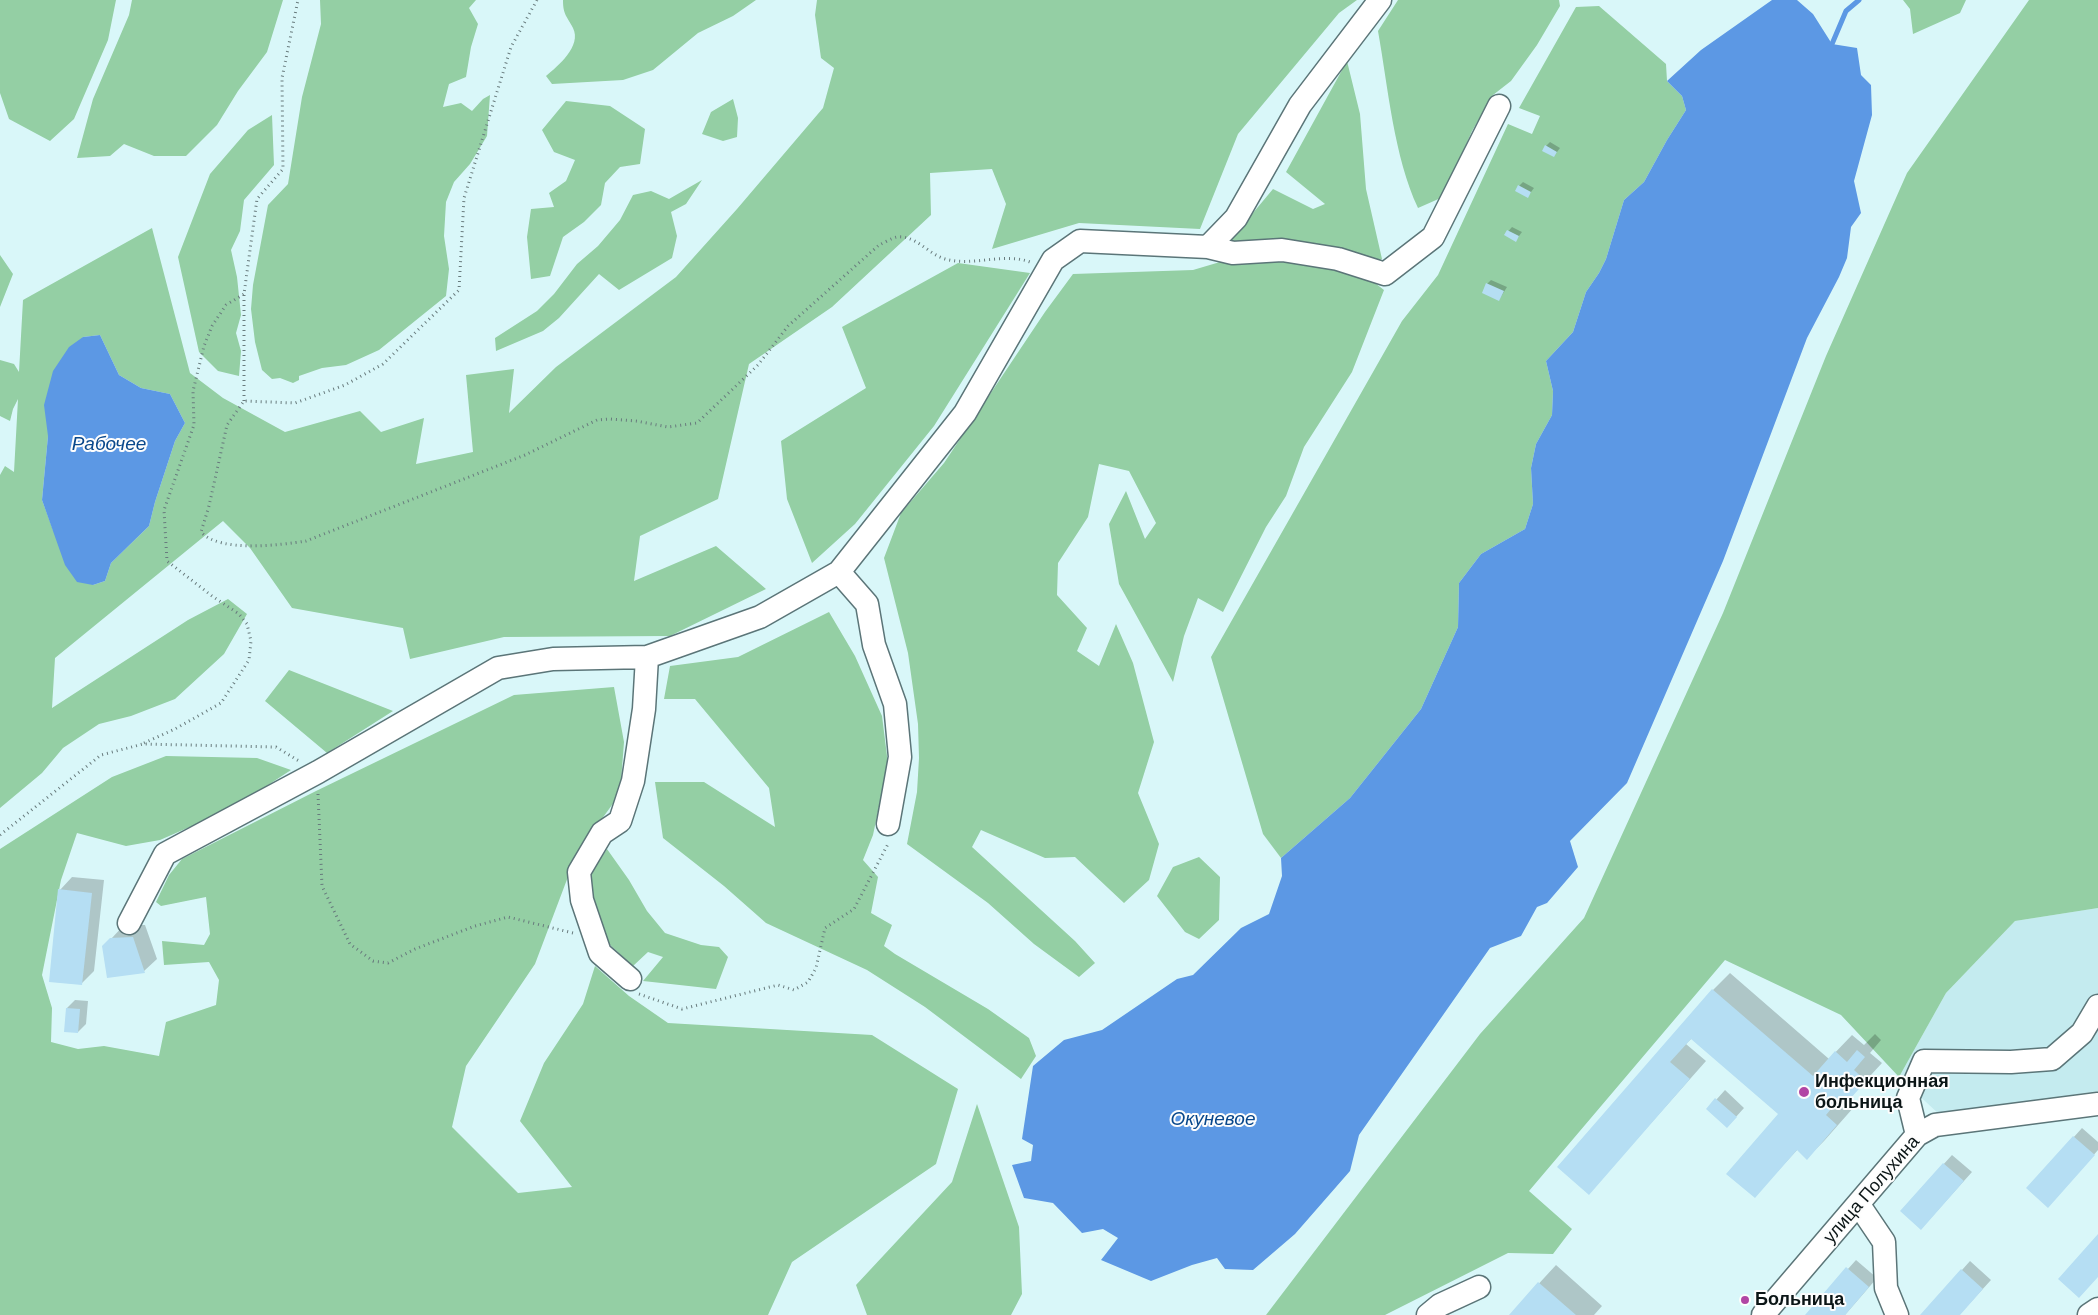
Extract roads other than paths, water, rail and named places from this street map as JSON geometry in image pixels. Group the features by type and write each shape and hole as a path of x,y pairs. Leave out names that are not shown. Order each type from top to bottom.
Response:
{"street":[{"path":"1208,247 1236,218 1300,105 1380,0"},
{"path":"129,923 165,854 318,772 498,668 553,658 648,657 760,617 839,572 965,413 1054,260 1080,241 1208,247 1233,253 1282,250 1338,259 1385,274 1433,237 1499,106"},
{"path":"839,572 867,604 874,645 894,704 900,757 889,831"},
{"path":"632,985 600,952 582,900 578,872 602,833 620,821 633,781 644,709 648,657"},
{"path":"1917,1135 1908,1098 1924,1061 2011,1062 2052,1059 2082,1033 2098,1006"},
{"name":"улица Полухина","path":"1763,1315 1917,1135 1935,1125 2098,1104"},
{"path":"1859,1205 1884,1242 1886,1288 1897,1315"},
{"path":"1428,1315 1440,1305 1479,1287"},
{"path":"2089,1315 2098,1309"}],"water":[{"name":"Окуневое","path":"1772,0 1797,0 1813,14 1832,44 1857,48 1861,75 1871,85 1872,115 1854,181 1861,213 1851,227 1847,258 1807,338 1723,561 1627,783 1570,841 1578,867 1547,903 1537,907 1521,936 1490,948 1359,1135 1350,1171 1295,1234 1253,1270 1225,1269 1217,1258 1192,1265 1151,1281 1101,1260 1118,1238 1103,1229 1082,1233 1053,1203 1024,1198 1012,1165 1031,1161 1033,1145 1022,1139 1033,1066 1064,1040 1102,1030 1177,979 1193,975 1241,928 1269,914 1282,876 1281,858 1350,798 1421,709 1458,627 1459,583 1481,554 1525,529 1533,504 1531,468 1536,444 1552,415 1553,391 1546,361 1573,332 1586,292 1606,259 1624,200 1644,182 1686,110 1682,96 1667,81 1701,50"},
{"name":"Рабочее","path":"100,335 119,375 141,388 170,394 185,423 175,441 149,526 111,563 105,581 93,585 77,582 65,565 42,500 48,436 44,405 53,371 69,347 83,337"}],"waterway":[{"path":"1832,44 1846,11 1859,0"}],"place":[{"name":"Инфекционная больница","path":"1804,1092"},
{"name":"Больница","path":"1745,1300"}]}
